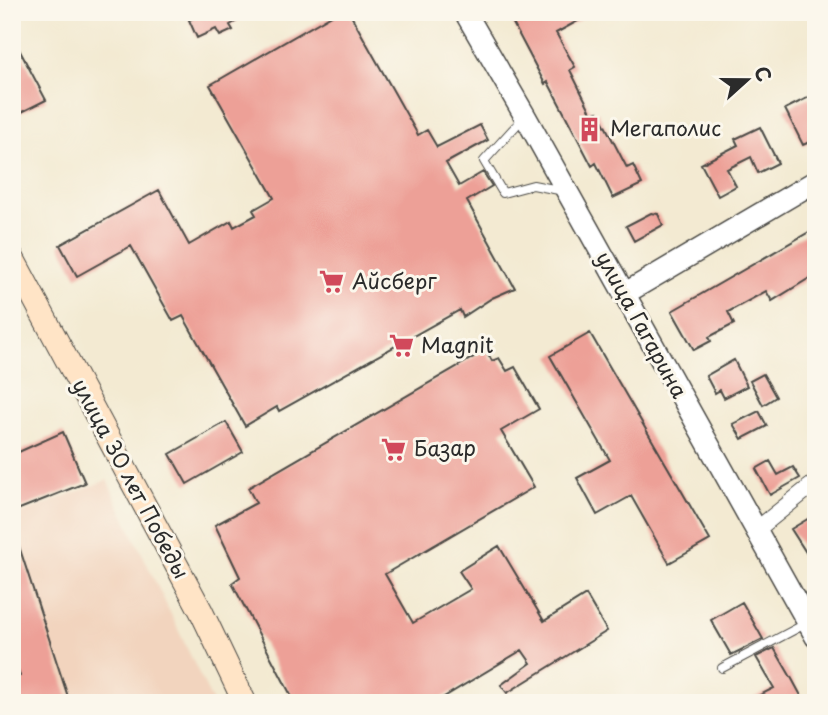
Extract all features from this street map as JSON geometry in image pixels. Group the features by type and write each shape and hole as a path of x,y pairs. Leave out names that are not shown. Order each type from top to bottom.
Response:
{"main road":[{"name":"улица 30 лет Победы","path":"12,257 201,611 245,703"}],"street":[{"name":"улица Гагарина","path":"465,12 811,630"},
{"path":"624,294 816,181"},
{"path":"755,531 816,482"}],"lane":[{"path":"525,116 484,160 503,193 533,185 567,192"},
{"path":"722,668 811,630"}],"shaded area":[{"path":"107,480 213,703 67,703 12,545 12,517"}],"building":[{"path":"204,12 253,12 230,25 233,30 220,36 216,29 197,38 189,20"},
{"name":"Айсберг","path":"337,12 349,12 418,135 427,130 437,147 480,125 488,140 446,163 459,186 483,172 492,186 467,201 515,288 492,298 463,317 460,310 279,411 277,407 245,426 183,316 173,321 131,246 77,276 60,245 159,190 189,245 231,221 234,227 256,215 253,210 274,198 210,85"},
{"path":"507,12 594,12 556,33 575,67 570,70 592,114 598,112 627,168 633,165 642,184 613,198 596,163 592,166 548,82 545,84"},
{"path":"12,36 46,100 12,117"},
{"path":"809,97 816,110 816,139 803,145 785,109"},
{"path":"760,127 778,163 758,173 751,157 727,169 736,186 718,196 701,164 738,145 735,139"},
{"path":"651,213 658,214 663,225 634,241 626,226"},
{"path":"816,228 816,274 772,301 766,291 728,312 734,324 709,337 711,341 694,350 672,311"},
{"path":"590,333 710,540 669,563 631,496 597,515 577,478 610,460 550,356"},
{"path":"486,350 492,361 499,358 507,371 515,367 539,409 501,431 534,487 385,574 413,623 471,589 459,571 499,546 544,621 586,595 607,631 507,693 501,685 531,663 522,650 434,703 295,703 232,583 240,577 215,525 256,503 248,488"},
{"path":"734,360 747,386 724,398 720,390 715,393 706,376"},
{"path":"763,374 776,397 763,405 750,381"},
{"path":"759,411 767,426 742,439 733,424"},
{"path":"226,422 243,452 187,484 170,454"},
{"path":"63,432 85,483 12,512 12,455"},
{"path":"770,461 778,475 793,467 800,478 770,495 756,469"},
{"path":"816,514 816,568 791,529"},
{"path":"12,534 15,534 70,703 12,703 12,679 20,676 12,655"},
{"path":"742,602 763,639 731,655 711,620"},
{"path":"774,648 805,703 744,703 774,688 756,657"}],"place":[{"name":"Мегаполис","path":"590,129"},
{"name":"Айсберг","path":"332,282"},
{"name":"Magnit","path":"401,346"},
{"name":"Базар","path":"394,449"}]}
